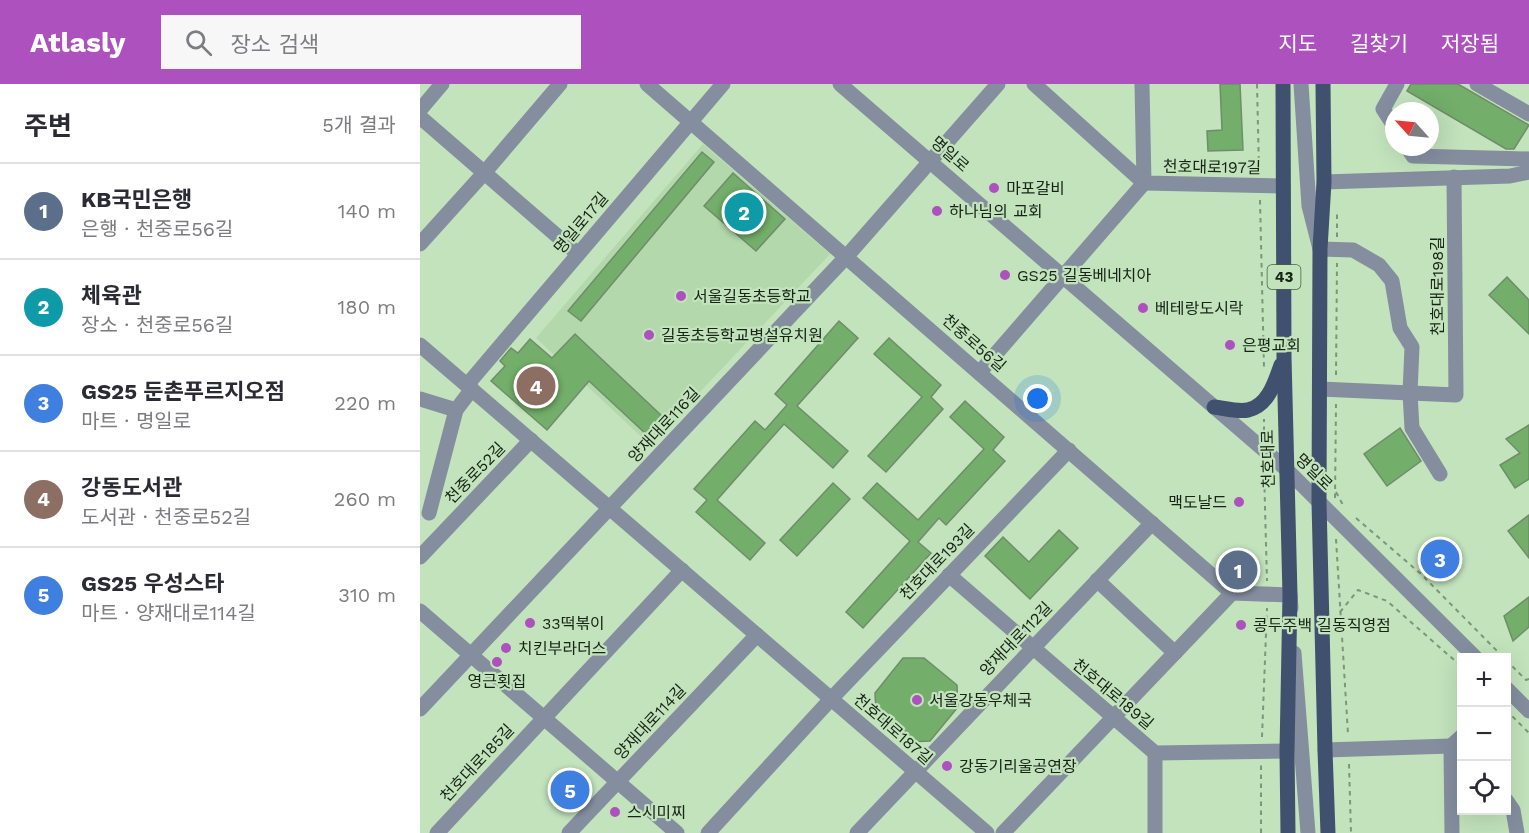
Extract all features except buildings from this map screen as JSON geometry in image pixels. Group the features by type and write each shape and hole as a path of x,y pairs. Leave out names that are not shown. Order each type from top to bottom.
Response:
{"main road":[{"name":"천호대로","path":"1283,84 1284,357 1290,595 1288,833"},
{"name":"43","path":"1323,84 1324,182 1320,249 1319,502 1324,750 1329,833"},
{"path":"1214,407 1249,410 1264,400 1272,389 1284,357"}],"street":[{"path":"420,110 442,84"},
{"path":"420,244 560,84"},
{"name":"천중로56길","path":"647,84 1232,592"},
{"name":"명일로17길","path":"469,387 578,254 723,84"},
{"name":"명일로","path":"840,84 1286,469 1319,502 1339,512 1472,653"},
{"name":"양재대로116길","path":"420,709 847,256 998,84"},
{"name":"천호대로197길","path":"1034,84 1144,183 1283,186"},
{"path":"980,372 1144,183 1142,84"},
{"path":"1301,84 1309,206 1320,249 1353,250 1379,265 1392,281 1400,328 1412,347 1410,393 1412,428 1440,474"},
{"path":"1386,102 1397,84"},
{"path":"1477,84 1529,114"},
{"path":"420,117 578,254"},
{"path":"1413,156 1529,159"},
{"path":"1324,182 1510,176 1529,172"},
{"name":"천호대로198길","path":"1410,393 1456,395 1454,177"},
{"name":"천중로52길","path":"420,345 610,508"},
{"name":"천중로52길","path":"425,509 456,410 469,387"},
{"path":"1320,389 1410,393"},
{"path":"420,399 456,410"},
{"name":"천중로52길","path":"420,556 531,440"},
{"name":"천호대로193길","path":"831,699 1069,450"},
{"name":"천호대로187길","path":"610,508 987,833"},
{"path":"425,509 446,529"},
{"name":"양재대로112길","path":"857,833 1152,523"},
{"path":"544,718 682,570"},
{"name":"천호대로189길","path":"949,575 1155,753 1287,751"},
{"path":"1097,580 1175,653"},
{"path":"1004,833 1232,592 1290,595 1308,833"},
{"path":"420,611 677,833"},
{"name":"양재대로114길","path":"570,833 757,635"},
{"path":"1511,693 1527,706"},
{"name":"천호대로187길","path":"708,833 831,699"},
{"name":"천호대로185길","path":"437,833 544,718"},
{"path":"1324,750 1456,741 1452,833"},
{"path":"1155,753 1155,833"},
{"path":"1511,807 1517,833"}],"path":[{"path":"1338,204 1335,489 1339,512 1351,833"},
{"path":"1335,489 1339,512"},
{"path":"1353,514 1421,574 1499,653"},
{"path":"1341,612 1358,590 1387,601 1457,663"},
{"path":"1511,665 1527,680"},
{"path":"1511,715 1529,733"}],"shaded area":[{"name":"서울길동초등학교","path":"703,144 830,254 650,445 536,338"}],"place":[{"name":"마포갈비","path":"994,188"},
{"name":"하나님의 교회","path":"937,211"},
{"name":"체육관","path":"744,212"},
{"name":"GS25 길동베네치아","path":"1005,275"},
{"name":"서울길동초등학교","path":"681,296"},
{"name":"베테랑도시락","path":"1143,308"},
{"name":"길동초등학교병설유치원","path":"649,335"},
{"name":"은평교회","path":"1230,345"},
{"name":"강동도서관","path":"536,386"},
{"name":"맥도날드","path":"1239,502"},
{"name":"GS25 둔촌푸르지오점","path":"1440,559"},
{"name":"KB국민은행","path":"1238,570"},
{"name":"33떡볶이","path":"530,623"},
{"name":"콩두주백 길동직영점","path":"1241,625"},
{"name":"치킨부라더스","path":"506,648"},
{"name":"영근횟집","path":"497,662"},
{"name":"서울강동우체국","path":"917,700"},
{"name":"강동기리울공연장","path":"947,766"},
{"name":"GS25 우성스타","path":"570,790"},
{"name":"스시미찌","path":"615,812"}]}
